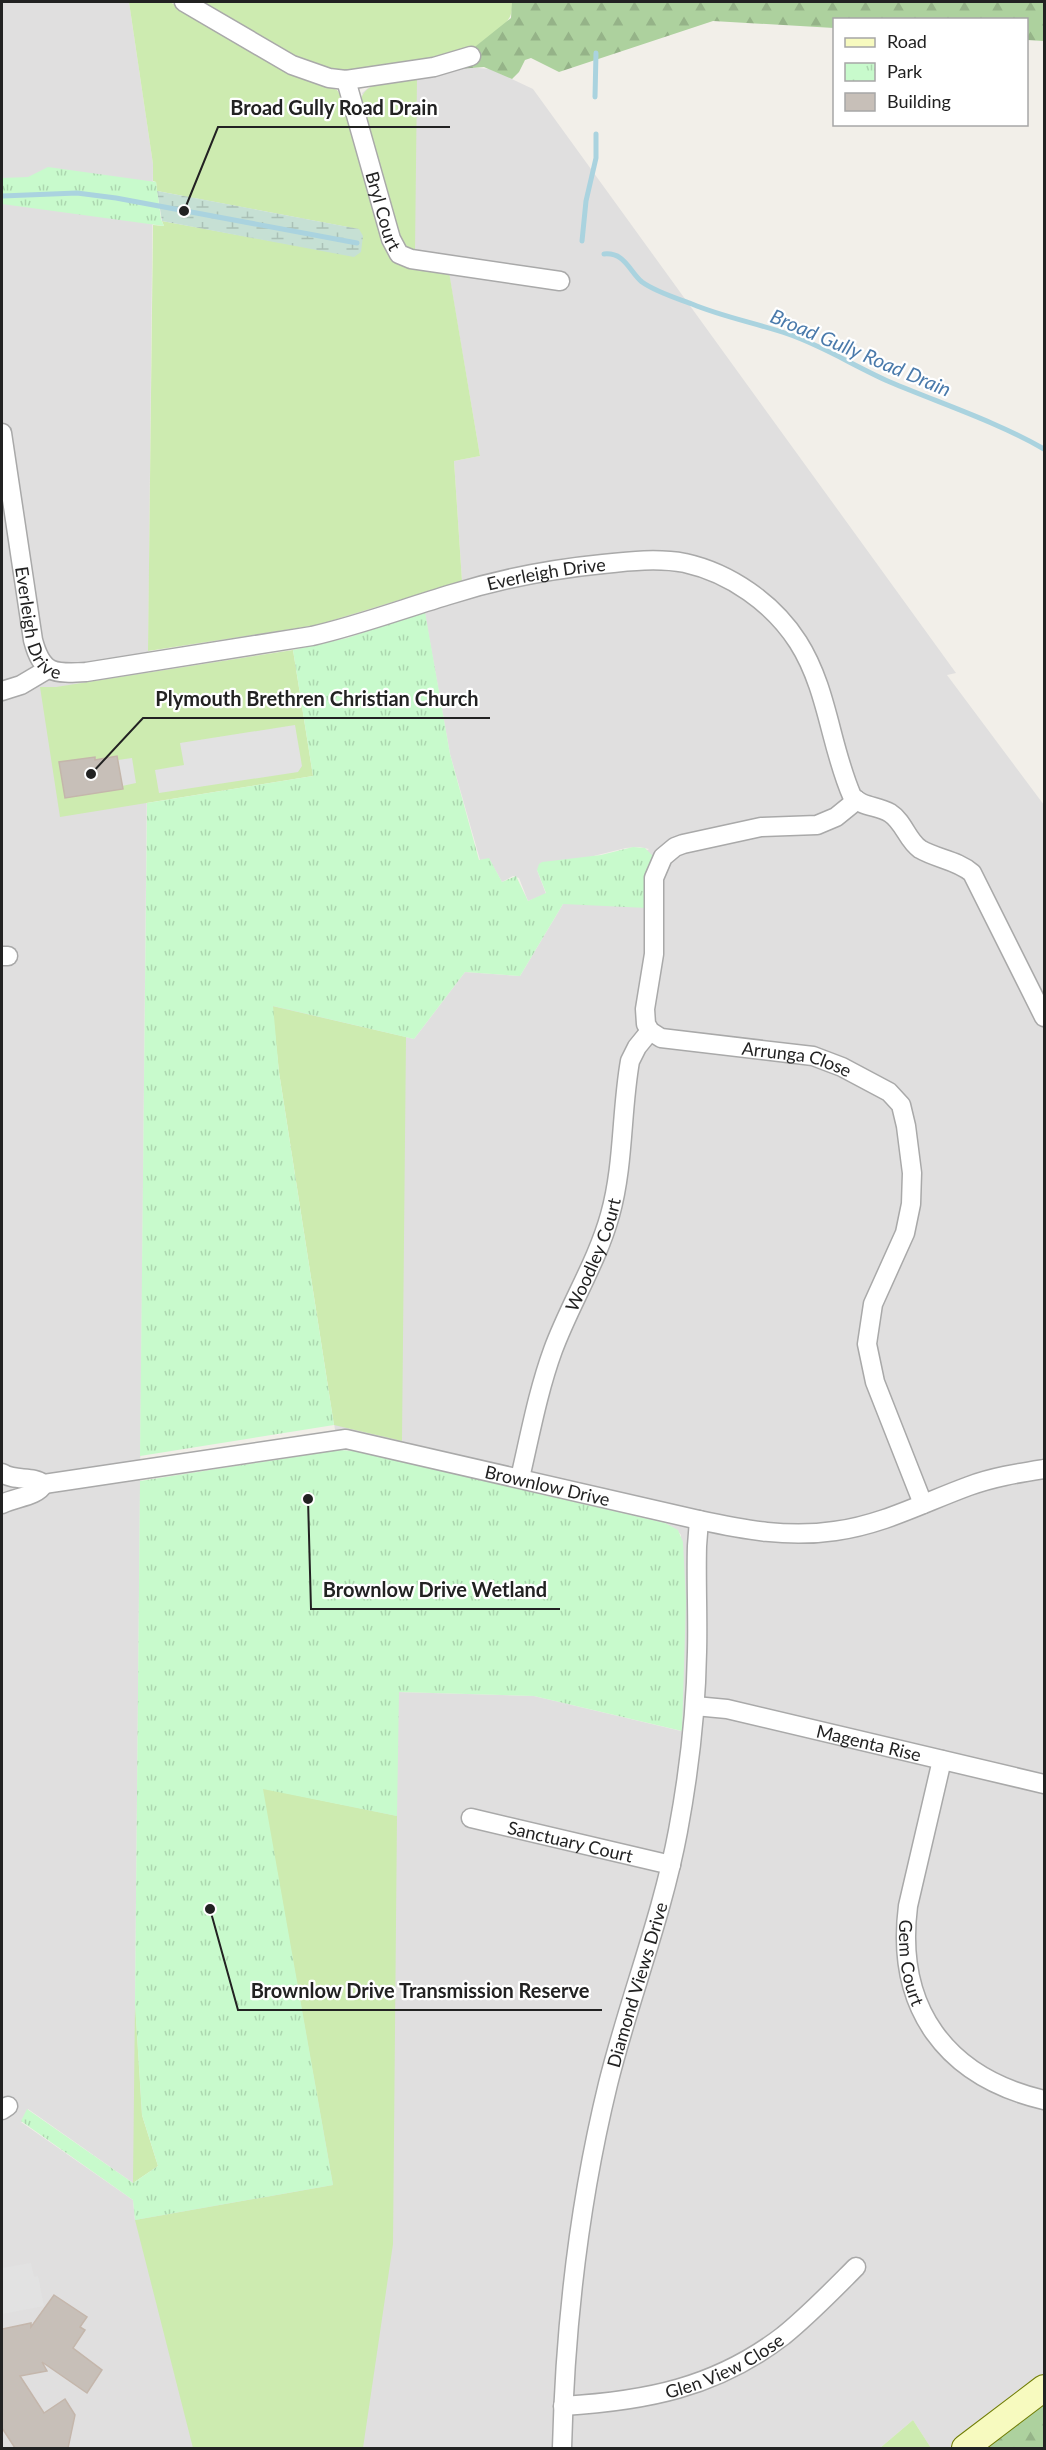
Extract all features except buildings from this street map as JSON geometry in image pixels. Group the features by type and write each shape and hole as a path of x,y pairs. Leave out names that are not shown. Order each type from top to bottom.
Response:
{"street":[{"path":"184,2 292,65 317,75 346,80 434,67 471,56"},
{"name":"Bryl Court","path":"346,80 391,239 399,254 411,258 560,281"},
{"name":"Everleigh Drive","path":"2,433 33,640 41,662 48,669 57,673 86,672 312,636 346,628 454,593 566,568 647,560 685,563 718,574 745,589 788,626 810,661 849,789 856,800"},
{"path":"2,692 21,685 48,669"},
{"path":"650,1030 646,1024 645,1009 654,954 653,886 656,870 667,853 683,844 760,827 817,825 836,817 856,800 895,816 911,840 921,850 958,864 972,873 1044,1017"},
{"name":"Woodley Court","path":"520,1478 550,1359 598,1252 610,1216 619,1172 630,1061 650,1030"},
{"name":"Arrunga Close","path":"650,1030 661,1038 796,1052 826,1060 889,1092 901,1105 912,1173 911,1204 905,1233 873,1304 867,1344 875,1382 923,1504"},
{"name":"Brownlow Drive","path":"2,1474 13,1479 35,1479 44,1484 346,1439 699,1520 774,1534 817,1533 876,1522 994,1479 1044,1469"},
{"path":"2,1474 4,1489 2,1502"},
{"name":"Brownlow Drive","path":"2,1502 37,1492 44,1484"},
{"name":"Diamond Views Drive","path":"562,2448 571,2297 592,2159 608,2083 671,1865 684,1798 695,1706 699,1520"},
{"name":"Magenta Rise","path":"695,1706 727,1709 1044,1784"},
{"name":"Gem Court","path":"942,1760 908,1906 905,1928 905,1949 912,1987 929,2025 956,2057 971,2070 996,2085 1044,2100"},
{"name":"Sanctuary Court","path":"471,1818 671,1865"},
{"name":"Glen View Close","path":"563,2406 652,2397 724,2372 782,2337 856,2266"},
{"path":"965,2448 1044,2388"}],"shaded area":[{"path":"2,2 129,2 153,164 135,2003 142,2115 133,2183 28,2109 21,2122 133,2200 135,2220 399,1692 534,1696 681,1731 681,1535 677,1530 665,1523 355,1451 338,1450 272,1005 414,1039 465,972 520,976 563,904 649,849 626,848 537,870 546,894 528,901 519,878 513,876 502,882 489,859 480,860 450,754 421,592 462,581 454,461 480,456 446,256 407,247 362,93 368,88 465,67 490,69 533,89 956,673 947,675 1044,805 1044,2376 949,2448 931,2448 913,2420 880,2448 2,2448"},
{"path":"295,725 302,766 298,772 159,793 155,770 184,765 180,743"},
{"path":"132,758 136,783 122,786 118,760"},
{"path":"31,2263 34,2277 38,2276 44,2306 2,2314 2,2268"}],"green space":[{"path":"129,2 170,2 292,74 337,90 341,96 391,258 449,272 480,456 454,461 462,581 317,625 148,651 153,225 164,226 162,221 354,256 358,229 157,191 156,182 153,181 153,164"},
{"path":"199,2 512,2 512,10 507,22 475,50 443,60 339,71 321,68 285,53"},
{"path":"512,2 1044,2 1044,41 1028,40 1028,18 833,18 833,28 713,21 559,72 531,58 525,60 519,72 512,79 484,67 458,69 476,46 511,18"},
{"path":"417,78 415,251 407,247 399,236 361,99 370,87 377,84"},
{"path":"48,167 156,182 164,226 2,204 2,178 28,177"},
{"path":"157,191 359,229 363,236 361,252 354,257 162,221"},
{"path":"425,612 450,754 479,860 489,858 502,882 516,876 528,901 546,893 537,870 542,862 601,855 633,847 645,848 654,857 647,908 563,904 520,976 465,972 414,1039 273,1006 279,1072 334,1425 140,1456 147,803 313,776 293,650 347,638"},
{"path":"293,650 313,776 60,817 40,687 56,687"},
{"path":"272,1006 406,1037 402,1441 334,1425 279,1072"},
{"path":"338,1450 355,1451 665,1523 678,1530 683,1542 686,1601 682,1731 534,1696 399,1692 397,1816 263,1789 333,2185 135,2220 133,2200 21,2121 27,2109 133,2183 158,2166 142,2115 135,2003 140,1481"},
{"path":"262,1788 397,1816 393,2244 363,2448 193,2448 135,2220 333,2185"},
{"path":"135,2003 142,2115 158,2166 133,2183"},
{"path":"1044,2401 1044,2448 980,2448"},
{"path":"913,2420 931,2448 880,2448"}],"waterway":[{"path":"595,97 596,53"},
{"path":"582,241 586,201 596,158 596,134"},
{"name":"Broad Gully Road Drain","path":"2,196 77,193 116,198 357,243"},
{"name":"Broad Gully Road Drain","path":"604,254 611,254 622,259 637,278 660,292 716,313 801,339 890,382 987,421 1044,449"}],"place":[{"name":"Broad Gully Road Drain","path":"184,211"},
{"name":"Plymouth Brethren Christian Church","path":"91,774"},
{"name":"Brownlow Drive Wetland","path":"308,1499"},
{"name":"Brownlow Drive Transmission Reserve","path":"210,1909"}]}
